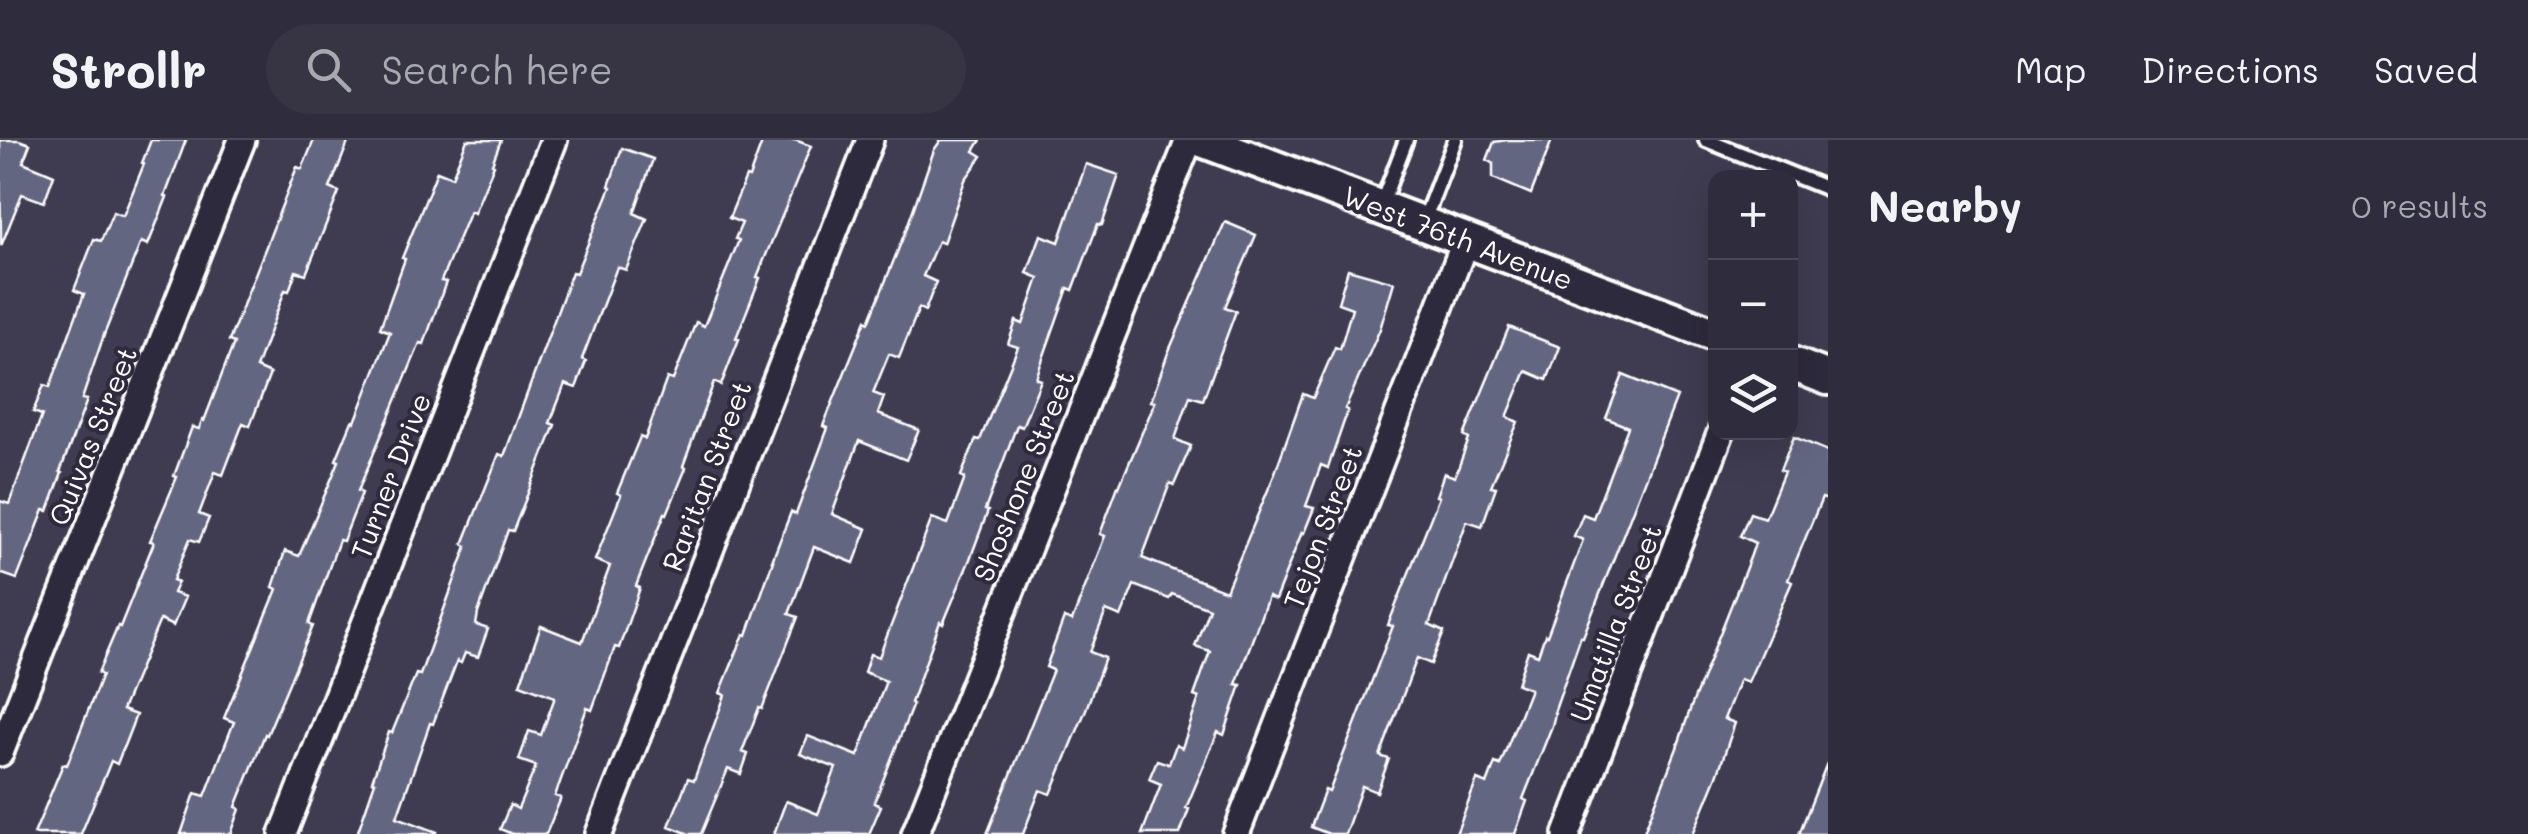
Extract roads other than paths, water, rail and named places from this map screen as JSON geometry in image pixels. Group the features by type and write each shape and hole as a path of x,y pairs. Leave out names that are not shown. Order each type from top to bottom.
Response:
{"street":[{"name":"Quivas Street","path":"0,753 242,140"},
{"name":"Turner Drive","path":"283,834 554,140"},
{"name":"Raritan Street","path":"599,834 870,140"},
{"name":"Shoshone Street","path":"916,834 1190,140"},
{"name":"West 76th Avenue","path":"1202,140 1708,332"},
{"name":"Tejon Street","path":"1236,834 1465,242"},
{"path":"1798,366 1828,378"},
{"name":"Umatilla Street","path":"1567,834 1717,440"}],"lane":[{"path":"1379,208 1406,140"},
{"path":"1422,225 1456,140"},
{"path":"1706,140 1828,189"}]}
